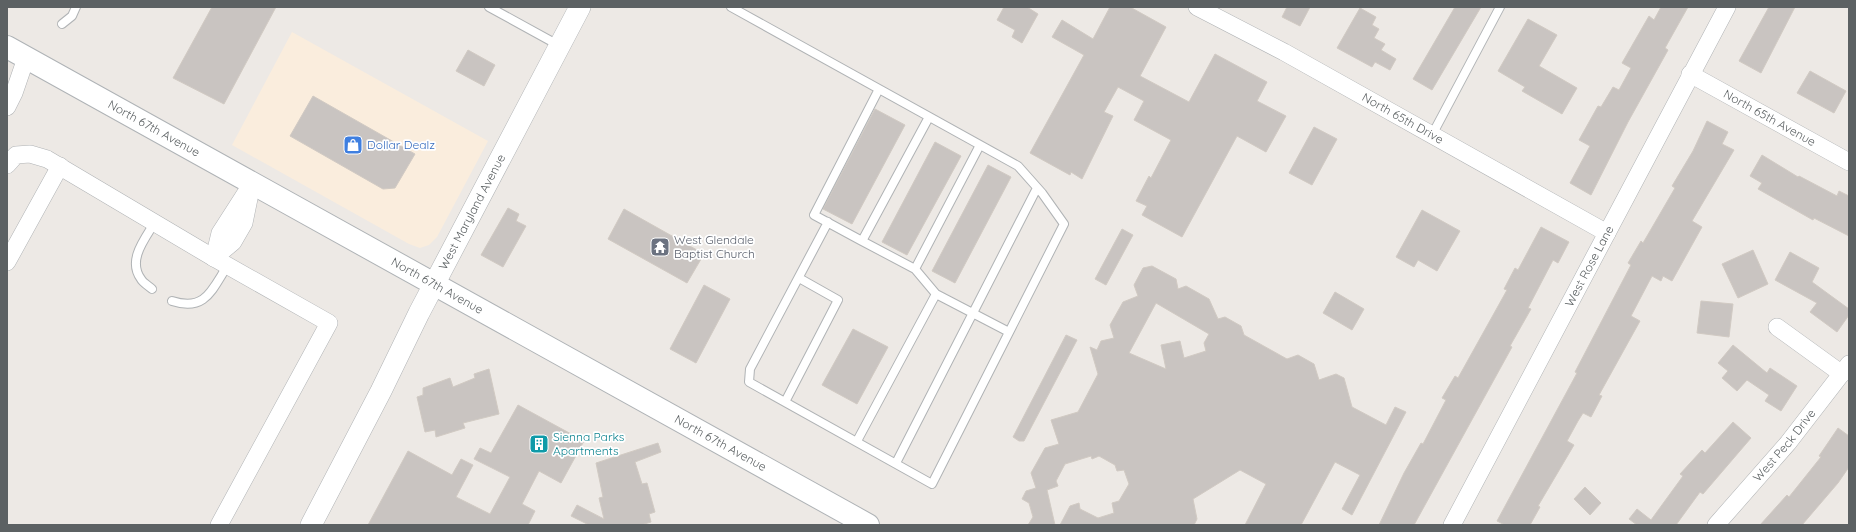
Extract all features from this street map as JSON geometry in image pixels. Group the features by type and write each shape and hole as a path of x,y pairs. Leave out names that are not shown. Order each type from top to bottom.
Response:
{"main road":[{"name":"North 67th Avenue","path":"7,47 868,525"}],"street":[{"name":"West Maryland Avenue","path":"311,525 434,285 580,7"},
{"name":"North 65th Drive","path":"1197,7 1284,52 1607,233"},
{"name":"West Rose Lane","path":"1452,525 1690,74 1727,7"},
{"path":"7,78 26,58"},
{"path":"7,107 14,93 26,58"},
{"name":"North 65th Avenue","path":"1690,74 1849,162"},
{"path":"7,165 16,155 30,154 47,159 330,323 219,525"},
{"path":"7,262 60,166"},
{"path":"221,261 244,223 252,184"},
{"path":"1778,327 1846,369"},
{"name":"West Peck Drive","path":"1716,525 1788,443 1846,369"}],"lane":[{"path":"62,24 72,16 76,7"},
{"path":"489,7 560,46"},
{"path":"731,7 1018,166 1037,188 1064,224 932,484 750,382 750,369 828,222"},
{"path":"1432,135 1500,7"},
{"path":"879,89 814,215 915,269 936,294 1009,332"},
{"path":"862,241 929,117"},
{"path":"915,269 980,145"},
{"path":"896,463 1037,188"},
{"path":"152,289 141,279 136,267 138,252 155,222"},
{"path":"172,301 185,305 197,303 207,297 221,261"},
{"path":"785,402 838,300 799,278"},
{"path":"857,441 936,294"}],"shaded area":[{"path":"292,32 488,141 437,237 429,245 420,248 409,244 232,145"}],"building":[{"path":"212,7 276,7 224,104 173,78"},
{"path":"1004,7 1027,7 1038,14 1022,43 1012,37 1015,30 997,20"},
{"path":"1110,7 1130,7 1166,27 1140,76 1189,102 1215,54 1267,82 1257,101 1286,116 1266,152 1237,136 1182,237 1142,215 1147,206 1136,201 1149,176 1151,178 1171,140 1134,120 1144,101 1118,87 1104,112 1113,116 1082,179 1071,172 1070,175 1030,153 1084,55 1052,37 1062,20 1093,39"},
{"path":"1287,7 1310,7 1300,26 1282,17"},
{"path":"1455,7 1481,7 1432,90 1413,79"},
{"path":"1661,7 1688,7 1665,48 1668,50 1628,122 1591,195 1570,183 1590,146 1579,140 1598,106 1601,107 1613,87 1619,90 1631,68 1622,63 1649,16 1654,20"},
{"path":"1769,7 1795,7 1761,73 1739,61"},
{"path":"1360,8 1376,17 1372,25 1379,29 1374,38 1385,44 1381,50 1396,59 1390,70 1375,62 1372,67 1337,48"},
{"path":"1528,19 1557,35 1539,66 1577,88 1562,114 1522,91 1525,87 1498,71"},
{"path":"468,50 495,65 484,86 456,71"},
{"path":"1810,71 1846,91 1834,113 1797,93"},
{"name":"Dollar Dealz","path":"313,96 415,154 395,188 383,189 290,136"},
{"path":"875,109 905,125 852,224 823,209"},
{"path":"1707,121 1728,132 1722,144 1734,150 1692,221 1702,227 1672,281 1663,276 1661,281 1652,276 1631,316 1640,321 1599,395 1602,396 1591,417 1583,413 1567,441 1574,445 1538,506 1540,507 1530,525 1505,525 1497,521 1577,373 1575,372 1631,265 1628,263 1641,241 1643,243 1675,188 1672,186 1693,151"},
{"path":"1314,127 1337,139 1312,185 1289,173"},
{"path":"935,142 961,156 907,255 882,242"},
{"path":"1762,155 1798,177 1799,176 1837,196 1839,191 1849,196 1849,236 1814,218 1813,220 1758,189 1762,183 1750,176"},
{"path":"988,165 1011,177 955,283 932,271"},
{"path":"508,208 519,214 516,221 526,226 503,267 481,255"},
{"path":"624,209 704,254 687,283 608,239"},
{"path":"1422,210 1460,231 1437,271 1418,260 1414,267 1396,257"},
{"path":"1541,227 1569,242 1558,263 1553,260 1528,308 1531,309 1510,346 1512,347 1414,525 1379,525 1404,473 1421,443 1423,444 1446,400 1442,398 1455,376 1458,378 1507,290 1504,289 1515,268 1518,270"},
{"path":"1122,229 1133,235 1106,285 1095,279"},
{"path":"1753,250 1768,284 1738,298 1722,264"},
{"path":"1790,252 1819,268 1812,282 1849,309 1849,315 1837,332 1810,312 1817,303 1775,280"},
{"path":"1152,266 1176,279 1178,289 1186,286 1209,299 1218,319 1225,317 1241,326 1244,335 1287,359 1298,355 1314,364 1319,380 1336,374 1344,378 1352,407 1386,425 1395,407 1406,412 1352,515 1342,509 1360,475 1335,462 1301,525 1245,525 1266,484 1240,470 1193,499 1197,519 1194,525 1060,525 1070,506 1079,503 1080,509 1098,518 1114,513 1112,503 1119,501 1129,484 1124,470 1117,471 1115,465 1099,456 1092,459 1091,456 1065,464 1056,481 1058,486 1047,490 1055,525 1028,525 1033,517 1029,503 1022,499 1026,491 1036,488 1031,473 1045,448 1059,444 1051,420 1078,412 1098,374 1090,347 1097,350 1101,341 1114,338 1110,325 1123,302 1138,296 1134,285 1143,268","holes":["1156,303 1209,334 1204,343 1206,351 1184,358 1180,341 1161,345 1166,369 1129,353"]},
{"path":"704,285 730,299 696,363 670,349"},
{"path":"1335,292 1364,309 1352,330 1323,313"},
{"path":"1701,301 1733,304 1729,337 1697,333"},
{"path":"853,329 888,347 857,404 822,385"},
{"path":"1066,335 1077,340 1024,441 1019,441 1013,437"},
{"path":"1733,345 1767,373 1770,368 1797,386 1781,411 1765,401 1769,395 1747,380 1737,391 1722,378 1728,371 1718,363"},
{"path":"489,369 499,414 463,423 465,428 436,437 435,430 425,432 417,397 423,395 423,388 450,378 453,387 475,378 474,374"},
{"path":"518,405 584,441 561,483 539,471 522,504 535,511 528,525 368,525 408,451 452,475 461,459 473,465 456,497 490,514 510,477 474,459 480,448 491,453"},
{"path":"1733,422 1751,438 1703,494 1700,492 1676,525 1637,525 1629,519 1637,509 1651,520 1683,476 1680,474 1702,450 1705,453"},
{"path":"1838,428 1849,436 1849,467 1838,483 1802,525 1760,525 1787,495 1789,497 1821,457 1819,456"},
{"name":"Sienna Parks Apartments","path":"658,443 661,452 635,462 642,484 647,483 655,512 649,514 651,522 641,525 589,525 571,516 577,505 604,519 599,498 603,497 596,463"},
{"path":"1585,487 1601,503 1590,515 1574,499"}],"place":[{"name":"Dollar Dealz","path":"353,145"},
{"name":"West Glendale Baptist Church","path":"660,247"},
{"name":"Sienna Parks Apartments","path":"539,444"}]}
